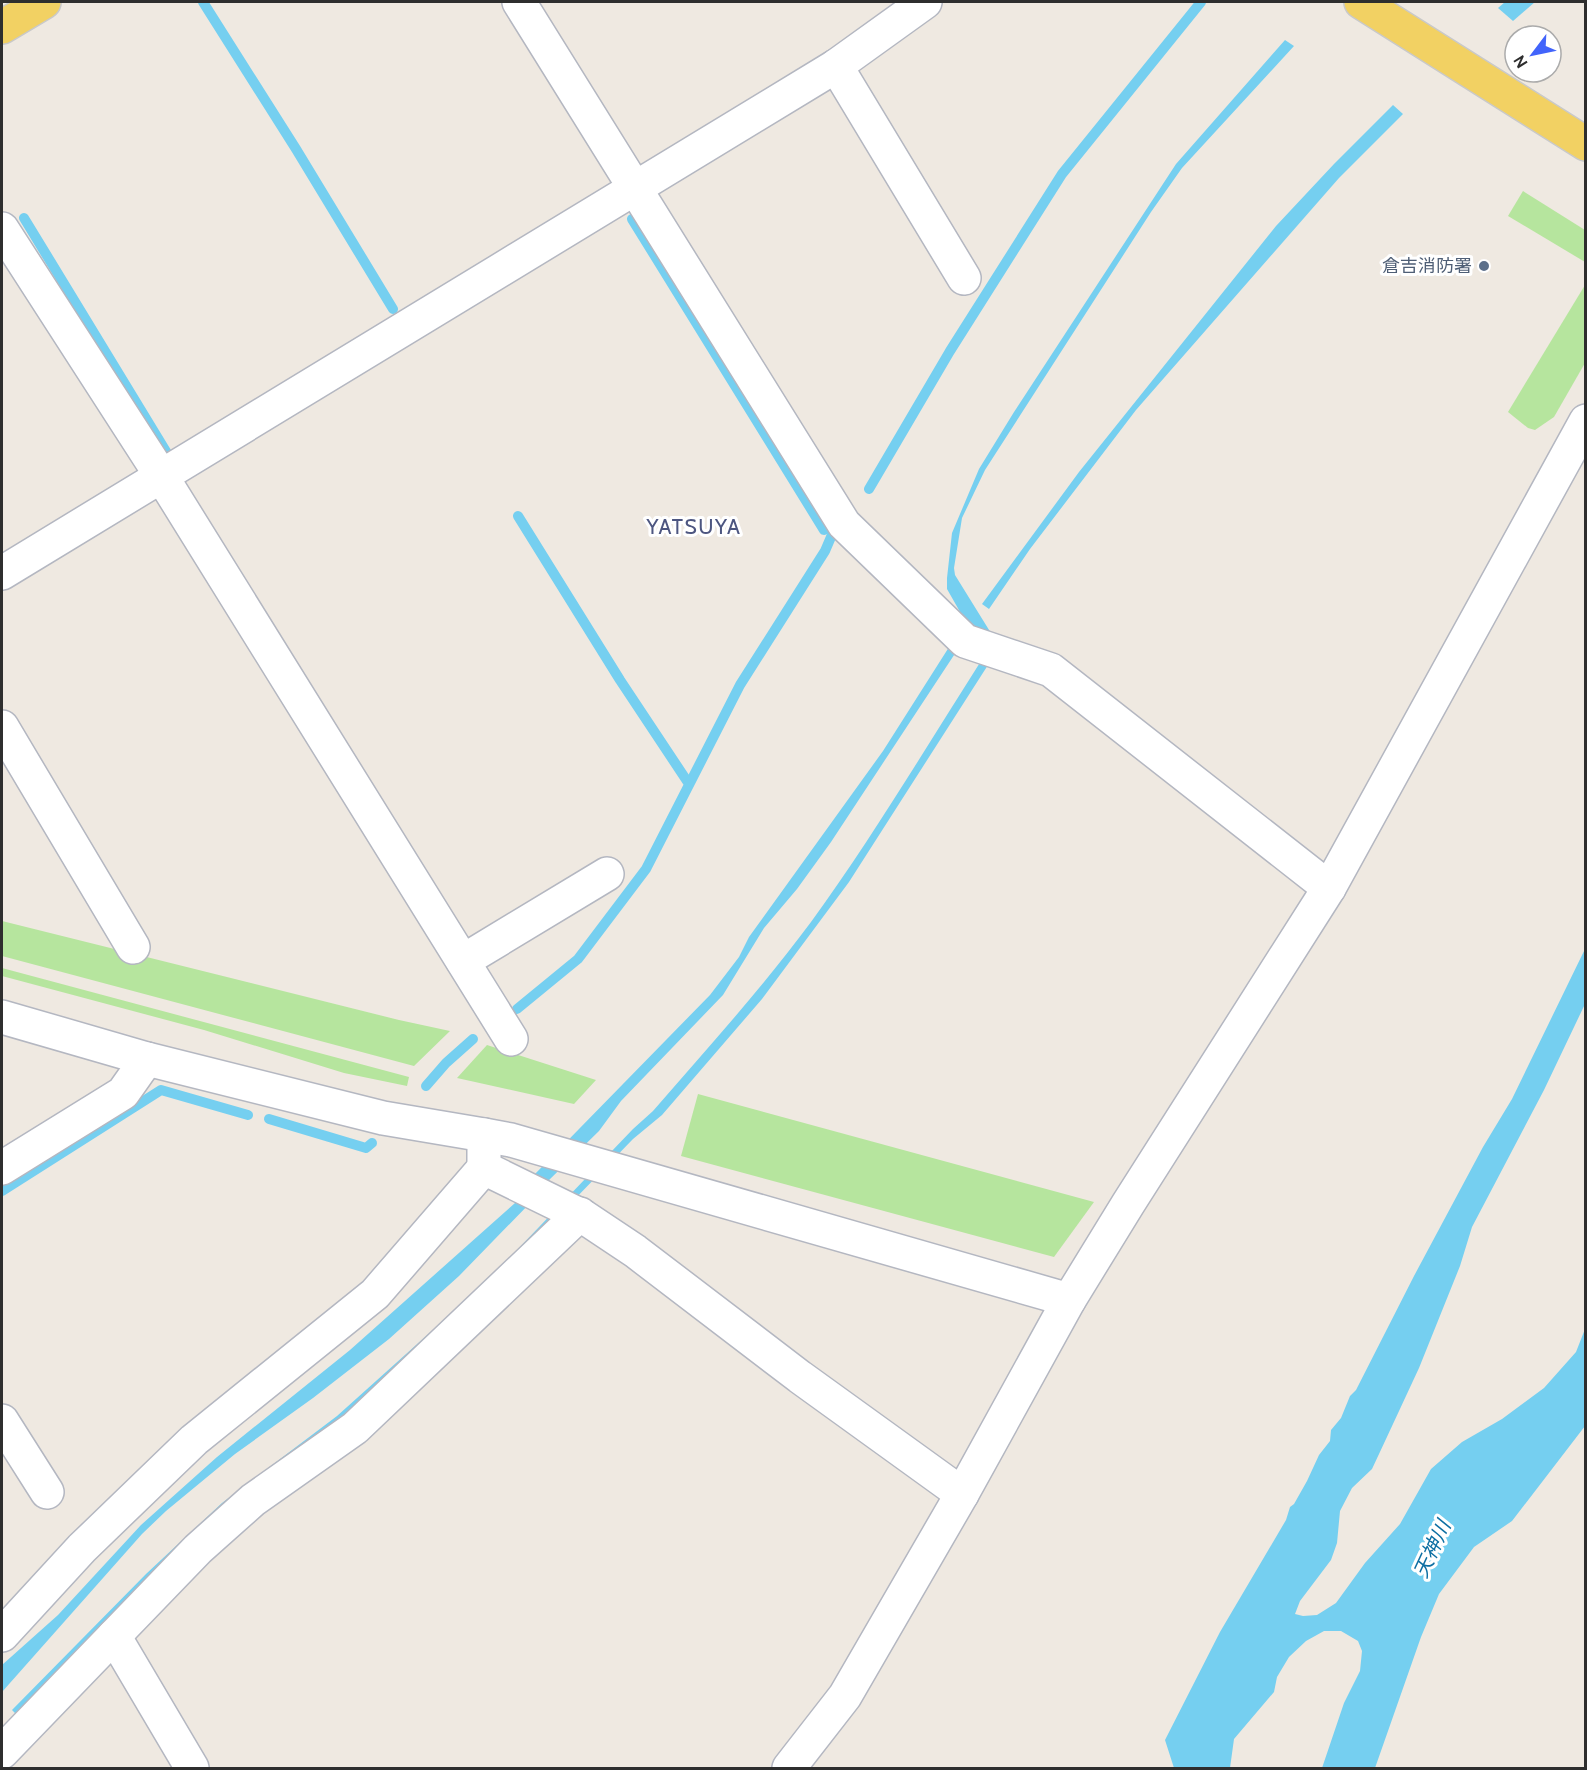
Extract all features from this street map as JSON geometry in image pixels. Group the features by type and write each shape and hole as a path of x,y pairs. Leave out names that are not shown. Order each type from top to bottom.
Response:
{"main road":[{"path":"2,27 44,2"},
{"path":"1361,2 1586,144"}],"street":[{"path":"519,2 844,524 966,641 1051,670 1329,888"},
{"path":"2,573 836,66 925,2"},
{"path":"836,66 964,278"},
{"path":"2,229 162,477 511,1039"},
{"path":"789,1768 845,1696 962,1494 1069,1299 1329,888 1586,420"},
{"path":"2,727 133,947"},
{"path":"463,961 607,874"},
{"path":"2,1017 147,1059 383,1118 484,1135 540,1149 1069,1299"},
{"path":"2,1168 123,1093 147,1059"},
{"path":"2,1635 82,1548 194,1440 375,1294 483,1168 484,1135"},
{"path":"483,1168 580,1214 635,1251 800,1377 962,1494"},
{"path":"2,1752 198,1549 253,1500 355,1428 580,1214"},
{"path":"2,1421 47,1492"},
{"path":"114,1636 192,1768"}],"green space":[{"path":"1523,191 1585,230 1585,262 1508,216"},
{"path":"1585,285 1585,363 1554,417 1535,430 1528,428 1508,412"},
{"path":"2,921 450,1031 414,1066 2,956"},
{"path":"2,968 409,1077 407,1086 344,1073 204,1030 2,976"},
{"path":"487,1045 596,1080 574,1104 457,1078"},
{"path":"698,1094 1094,1202 1054,1257 681,1156"}],"water":[{"path":"1505,2 1535,2 1513,21 1498,8"},
{"path":"1285,40 1294,46 1182,168 1151,212 985,470 962,518 954,568 955,575 994,638 976,640 947,589 947,578 952,533 979,469 1176,164"},
{"path":"1393,105 1403,114 1339,178 1136,410 1030,549 989,609 982,604 1079,472 1276,226"},
{"path":"951,644 958,649 831,842 797,889 764,928 723,995 621,1101 599,1131 547,1182 533,1200 459,1276 389,1339 313,1398 235,1454 166,1511 142,1534 2,1692 2,1665 58,1615 141,1525 217,1457 350,1350 524,1195 535,1174 710,995 883,751"},
{"path":"981,661 988,665 849,882 762,999 662,1115 633,1139 508,1268 17,1715 12,1710 146,1574 222,1503 337,1416 435,1328 516,1251 653,1111 754,994 811,922 877,826"},
{"name":"天神川","path":"1585,949 1585,1004 1544,1090 1472,1227 1460,1266 1419,1368 1372,1469 1352,1488 1340,1511 1337,1543 1331,1560 1300,1601 1295,1614 1317,1615 1336,1603 1365,1563 1400,1524 1431,1469 1462,1442 1502,1419 1544,1388 1576,1352 1585,1329 1585,1426 1512,1521 1474,1547 1439,1594 1421,1637 1375,1768 1322,1768 1344,1703 1360,1671 1362,1651 1358,1641 1341,1631 1324,1631 1306,1641 1289,1657 1277,1677 1274,1692 1234,1739 1230,1768 1174,1768 1165,1740 1220,1632 1286,1520 1290,1507 1307,1481 1319,1455 1330,1441 1331,1430 1341,1418 1350,1396 1356,1390 1483,1147 1512,1099"}],"waterway":[{"path":"203,2 393,309"},
{"path":"869,489 950,351 1062,174 1201,2"},
{"path":"24,218 167,453"},
{"path":"632,219 824,530"},
{"path":"518,516 620,680 687,781"},
{"path":"517,1009 578,959 646,869 740,685 825,551 834,530"},
{"path":"426,1086 446,1063 473,1039"},
{"path":"2,1191 161,1090 248,1115"},
{"path":"269,1119 366,1148 372,1143"}],"place":[{"name":"倉吉消防署","path":"1484,266"}],"district":[{"name":"YATSUYA","path":"694,527"}]}
